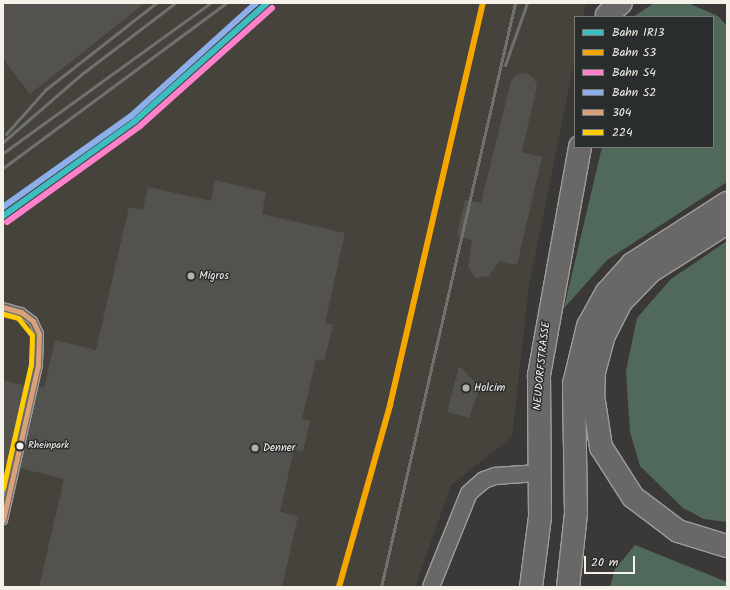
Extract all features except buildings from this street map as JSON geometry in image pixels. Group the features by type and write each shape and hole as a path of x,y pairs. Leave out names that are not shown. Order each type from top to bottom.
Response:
{"main road":[{"name":"NEUDORFSTRASSE","path":"531,587 540,517 537,403 545,330 580,148"},
{"path":"568,587 576,533 574,384 588,326 604,297 632,264 727,203"},
{"path":"727,223 651,271 621,302 604,335 594,372 593,395 601,447 633,497 678,531 727,546"}],"street":[{"path":"431,587 468,492 484,480 495,476 538,473"}],"lane":[{"path":"3,307 21,312 33,321 38,334 34,384 3,520"}],"shaded area":[{"name":"Rheinpark","path":"3,3 586,3 583,16 574,16 574,63 529,285 512,437 451,485 415,587 3,587"}],"green space":[{"path":"654,3 688,3 718,16 727,26 727,182 607,260 564,308 602,148 714,148 714,16 634,16"},
{"path":"727,241 727,522 704,519 683,508 640,466 630,432 626,371 637,318 671,279"},
{"path":"635,545 727,582 727,587 610,587 615,569"}],"railway":[{"path":"6,134 45,90 156,3"},
{"path":"3,142 83,73 175,3"},
{"path":"3,153 210,3"},
{"path":"3,168 226,3"},
{"path":"381,587 515,3"},
{"path":"505,65 527,3"}],"rail line":[{"name":"S2","path":"3,207 131,116 256,3"},
{"name":"IR13","path":"3,216 135,121 267,3"},
{"name":"S3","path":"339,587 390,405 483,3"},
{"name":"S4","path":"7,222 140,126 272,8"}],"transit line":[{"name":"304","path":"3,307 21,312 33,321 39,334 38,365 3,520"},
{"name":"224","path":"3,314 18,318 32,335 31,364 3,488"}],"place":[{"name":"Migros","path":"191,276"},
{"name":"Holcim","path":"466,388"},
{"name":"Rheinpark","path":"20,446"},
{"name":"Denner","path":"255,448"}]}
